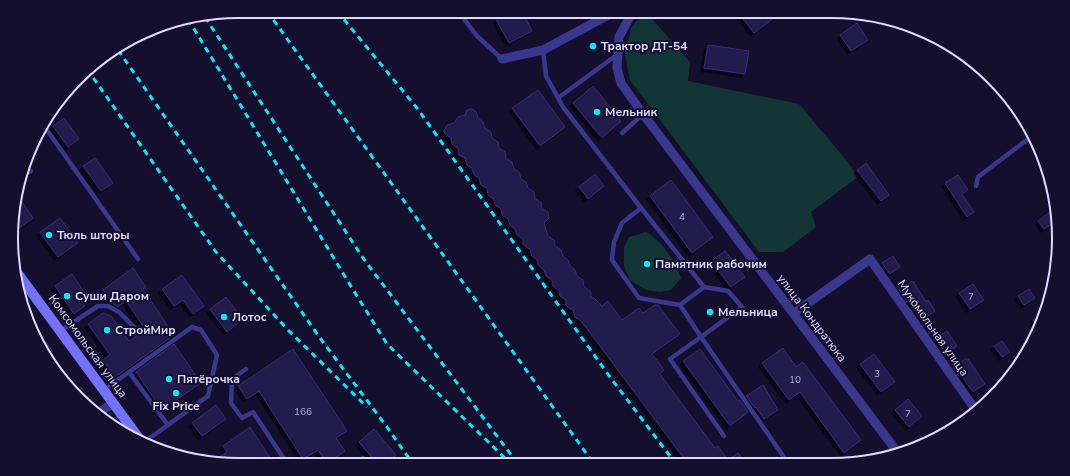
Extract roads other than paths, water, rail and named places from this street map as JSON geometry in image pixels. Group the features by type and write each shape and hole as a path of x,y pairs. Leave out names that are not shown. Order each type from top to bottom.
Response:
{"main road":[{"name":"Комсомольская улица","path":"22,279 135,432"}],"street":[{"path":"502,59 543,50 603,18"},
{"path":"618,54 619,37 629,18"},
{"name":"улица Кондратюка","path":"618,54 617,68 621,83 895,449"},
{"name":"Мукомольная улица","path":"794,313 870,259 973,407"},
{"path":"102,411 113,403"}],"lane":[{"path":"463,18 477,36 502,59"},
{"path":"543,50 546,76 563,107 704,287"},
{"path":"558,98 618,54"},
{"path":"622,133 643,114"},
{"path":"46,130 138,259"},
{"path":"976,186 978,177 1028,139"},
{"path":"641,208 622,223 614,242 612,260 639,298 680,305 704,287 728,290 742,307 670,359 724,436"},
{"path":"680,305 785,458"},
{"path":"60,331 98,306 108,306 119,312 136,328"},
{"path":"104,390 192,327 201,330 217,355 208,396 148,438"},
{"path":"246,369 232,379 231,403 242,418 253,412 283,458"},
{"path":"129,372 168,425"}],"railway":[{"path":"272,18 590,458"},
{"path":"343,18 417,108 610,377 671,458"},
{"path":"207,20 363,258 513,458"},
{"path":"190,23 387,344 505,458"},
{"path":"120,52 320,338 409,458"},
{"path":"91,75 216,252 289,331 367,407"}],"place":[{"name":"Трактор ДТ-54","path":"593,46"},
{"name":"Мельник","path":"597,112"},
{"name":"Тюль шторы","path":"49,235"},
{"name":"Памятник рабочим","path":"647,264"},
{"name":"Суши Даром","path":"67,296"},
{"name":"Мельница","path":"710,312"},
{"name":"Лотос","path":"224,317"},
{"name":"СтройМир","path":"107,330"},
{"name":"Пятёрочка","path":"169,379"},
{"name":"Fix Price","path":"176,393"}]}
